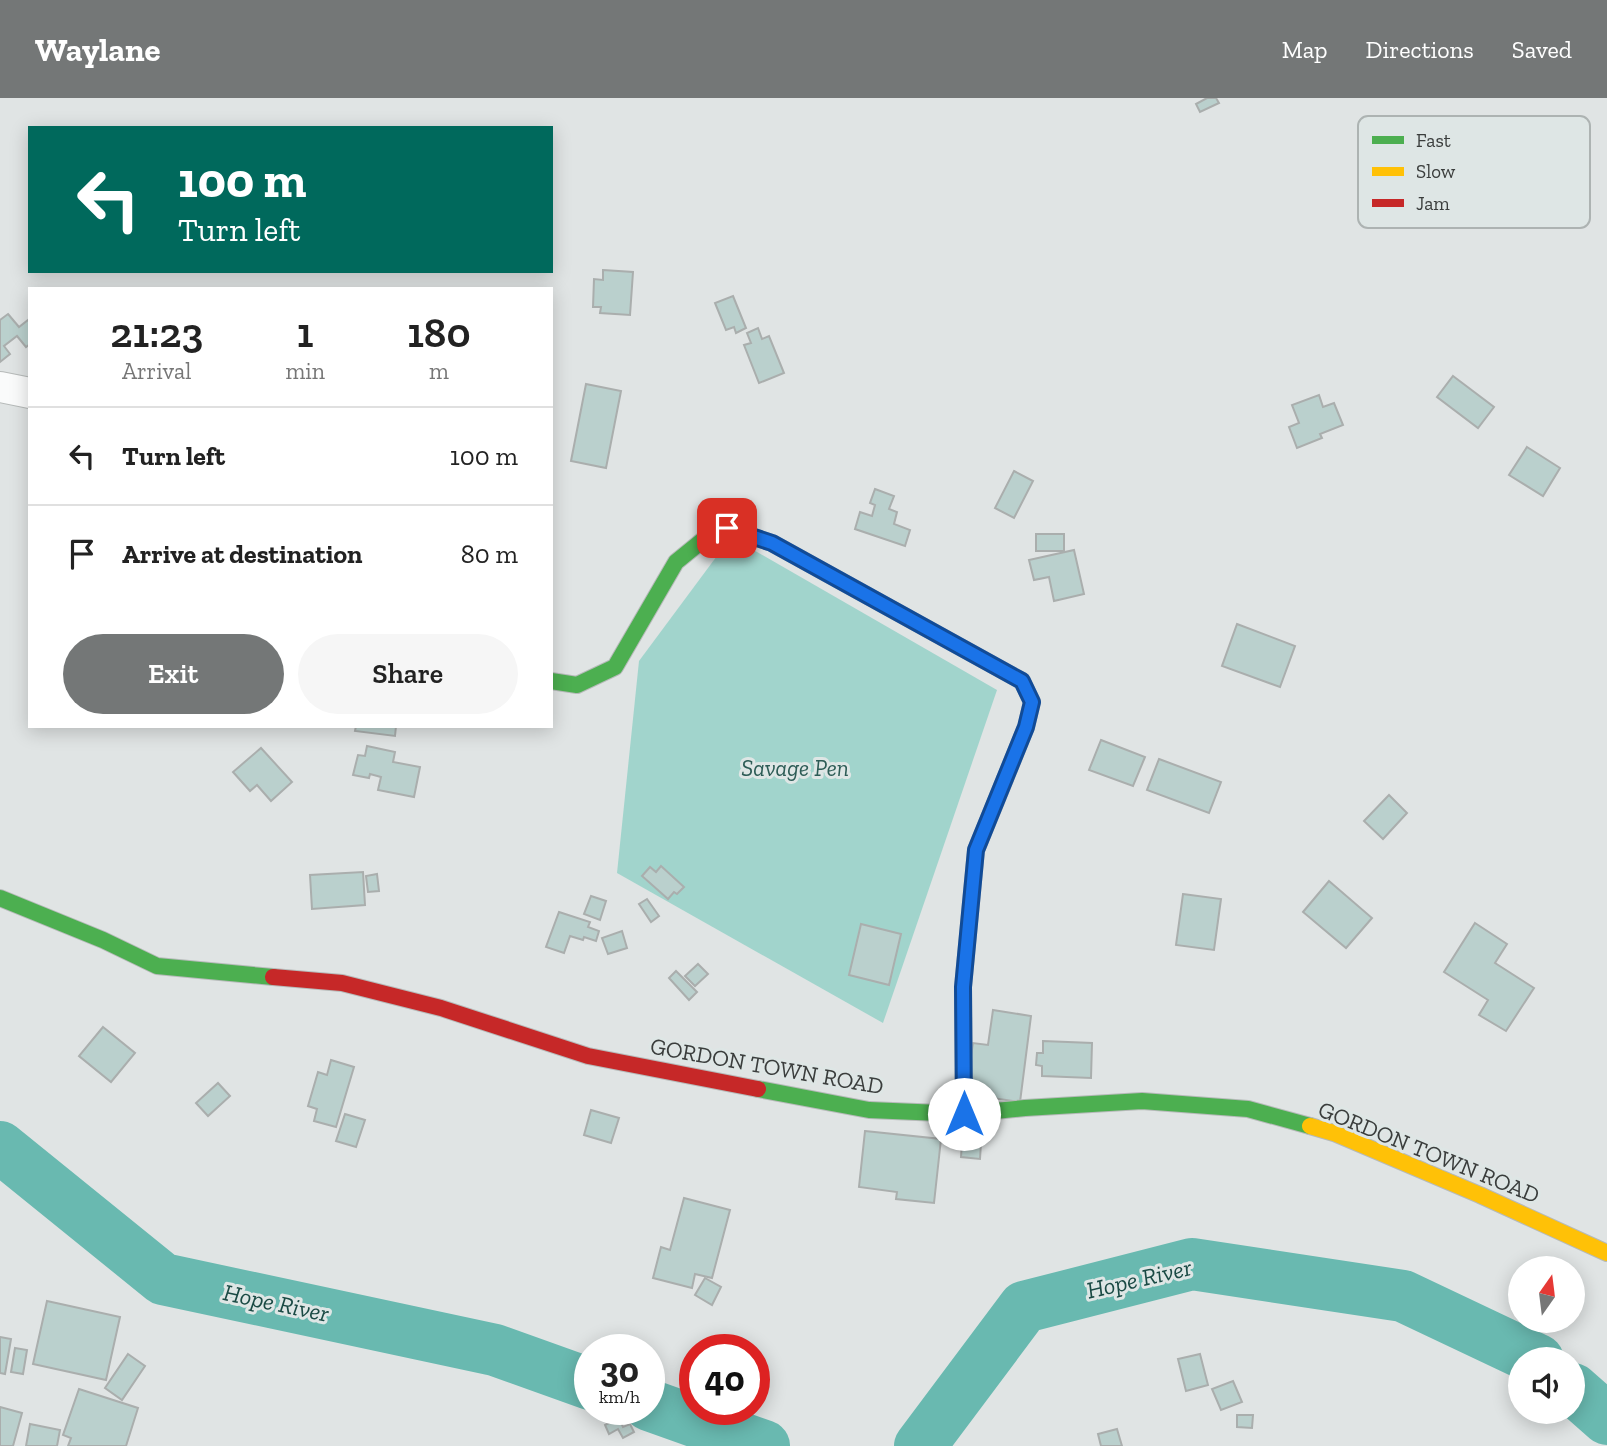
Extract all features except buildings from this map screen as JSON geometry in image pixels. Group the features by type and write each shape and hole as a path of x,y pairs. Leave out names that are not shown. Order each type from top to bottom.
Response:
{"street":[{"path":"0,387 28,393"},
{"path":"553,681 577,685 615,667 676,562 703,540 727,528 772,543 1022,681 1032,702 1026,727 976,850 963,987 964,1114"},
{"name":"GORDON TOWN ROAD","path":"0,898 103,940 157,966 342,983 442,1008 587,1056 869,1111 964,1114 1142,1101 1248,1109 1334,1133 1607,1253"}],"green space":[{"name":"Savage Pen","path":"731,537 997,690 883,1023 617,873 639,661"}],"waterway":[{"name":"Hope River","path":"0,1147 163,1279 495,1350 574,1378"},
{"name":"Hope River","path":"920,1446 1024,1307 1192,1264 1403,1296 1511,1347"},
{"name":"Hope River","path":"1585,1400 1607,1419"},
{"name":"Hope River","path":"665,1411 764,1446"}],"traffic: fast":[{"path":"553,681 577,685 615,667 676,562 703,540 727,528 738,532"},
{"path":"0,898 103,940 157,966 273,977"},
{"path":"758,1089 869,1110 964,1114 1142,1101 1248,1109 1310,1126"}],"traffic: slow":[{"path":"738,532 772,543 1022,681 1032,702 1026,727 1005,779"},
{"path":"1310,1126 1334,1133 1480,1195 1607,1253"}],"traffic: jam":[{"path":"964,1114 963,987 976,850 1005,779"},
{"path":"273,977 342,983 441,1008 588,1056 758,1089"}],"route":[{"path":"727,528 772,543 1022,681 1032,702 1026,727 976,850 963,987 964,1114"}]}
